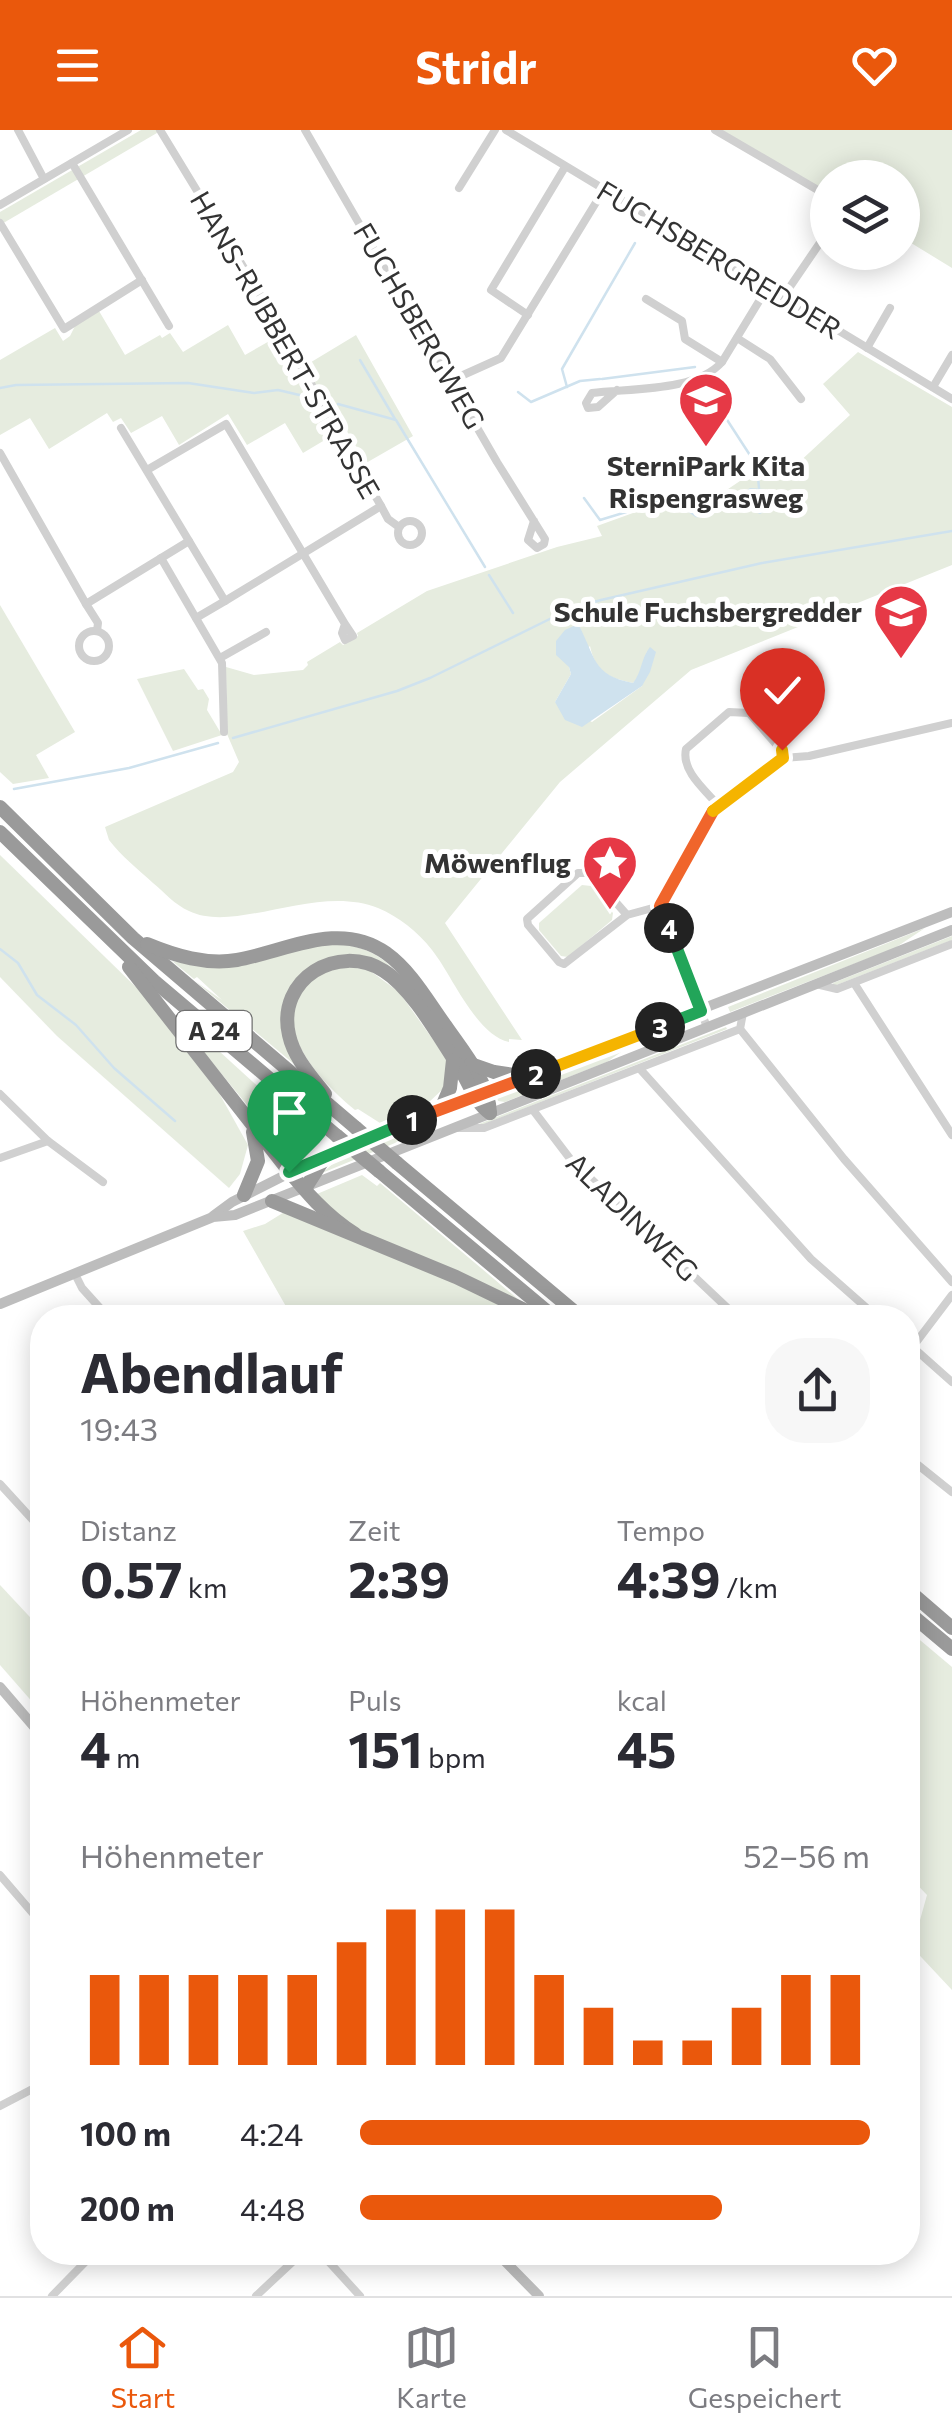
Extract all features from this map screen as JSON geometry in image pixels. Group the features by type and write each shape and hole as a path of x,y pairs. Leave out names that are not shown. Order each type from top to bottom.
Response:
{"highway":[{"name":"A 24","path":"0,807 133,938 566,1305"},
{"name":"A 24","path":"0,832 154,981 540,1305"},
{"path":"93,924 168,1014 289,1172 306,1187 317,1205 355,1234"},
{"path":"133,938 174,956 208,962 237,960 321,939 354,939 371,944 397,962 418,985 471,1064 480,1094"},
{"path":"352,1125 308,1074 290,1038 288,1014 292,998 304,979 318,968 352,960 381,969 410,995 490,1113"},
{"path":"441,1108 450,1088 453,1059"},
{"path":"471,1064 507,1075 528,1076"},
{"path":"244,1195 258,1161 256,1140 246,1118"},
{"path":"306,1187 328,1154"},
{"path":"272,1200 519,1305"},
{"path":"920,1600 952,1628"},
{"path":"920,1622 952,1650"}],"main road":[{"path":"0,1304 212,1217 244,1195 328,1154 952,912"},
{"path":"926,940 934,919"},
{"path":"212,1217 236,1215 952,930"},
{"path":"0,1687 30,1722"},
{"path":"509,2265 539,2296"}],"street":[{"path":"18,130 44,179"},
{"path":"0,205 128,130"},
{"name":"HANS-RUBBERT-STRASSE","path":"160,130 381,506 196,618"},
{"name":"FUCHSBERGWEG","path":"305,130 534,521"},
{"path":"459,188 494,130"},
{"name":"FUCHSBERGREDDER","path":"506,130 952,399"},
{"path":"714,130 810,186"},
{"path":"72,163 170,326"},
{"path":"528,314 492,290 565,167"},
{"path":"452,380 501,358 604,191"},
{"path":"0,223 64,329 142,280"},
{"path":"783,297 810,257"},
{"path":"617,390 686,383 712,372 767,288"},
{"path":"646,299 682,321 685,340 722,362"},
{"path":"867,348 890,308"},
{"path":"736,338 770,358 801,398"},
{"path":"933,388 952,355"},
{"path":"146,470 226,424 346,624"},
{"path":"121,428 225,601"},
{"path":"0,453 98,623 97,631"},
{"path":"381,506 398,527"},
{"path":"86,604 190,541"},
{"path":"161,558 220,658 224,732"},
{"path":"220,658 266,632"},
{"path":"719,806 687,768 684,758 686,749 729,712 749,713 782,750 783,758"},
{"path":"627,916 585,872 578,873 527,918 528,925 564,964 627,916 660,906 708,816 783,758 809,756 952,723"},
{"path":"660,906 707,1027"},
{"path":"816,984 837,989 952,944"},
{"path":"854,983 952,1135"},
{"path":"743,1013 740,1029 844,1159 952,1282"},
{"path":"453,1128 484,1128 740,1029"},
{"path":"640,1069 811,1259 863,1305"},
{"path":"0,1094 48,1140 102,1182"},
{"name":"ALADINWEG","path":"533,1110 570,1160 724,1305"},
{"path":"0,1158 48,1140"},
{"path":"75,1274 97,1305"},
{"path":"920,1334 952,1296"},
{"path":"920,1356 952,1382"},
{"path":"920,1465 950,1486"},
{"path":"0,1484 30,1517"},
{"path":"0,1874 30,1910"},
{"path":"0,2106 30,2090"},
{"path":"52,2296 83,2265"},
{"path":"256,2296 289,2265"},
{"path":"332,2265 360,2296"}],"shaded area":[{"path":"141,130 162,130 0,225 0,212"},
{"path":"722,130 952,130 952,268 920,248 920,160 810,160 810,183"},
{"path":"99,311 125,355 170,333 183,352 228,325 245,355 273,339 293,373 356,335 413,436 366,463 345,428 303,453 285,423 247,445 228,414 179,445 162,416 131,433 121,418 113,422 107,413 49,449 30,418 0,435 0,360 55,328 63,341 75,326"},
{"path":"858,352 952,407 952,565 691,670 560,782 445,923 522,1040 509,1042 486,1028 426,943 407,925 378,908 329,901 230,917 208,916 174,902 109,840 105,827 233,772 239,762 227,734 226,667 254,675 303,670 307,662 340,642 343,645 427,591 602,536 597,526 691,492 700,508 771,460 783,477 850,415 823,384","holes":["590,646 595,662 604,672 633,683 640,675 647,651 642,686 592,722 555,702 571,674 569,667"]},
{"path":"0,605 75,732 36,755 49,778 13,784 0,772"},
{"path":"184,669 209,699 207,710 222,735 173,751 137,679"},
{"path":"0,855 141,992 219,1093 248,1145 240,1174 229,1188 57,1036 0,977"},
{"path":"582,885 591,886 613,913 612,920 568,957 561,956 539,930 539,923"},
{"path":"925,928 895,948 730,1012 728,1007"},
{"path":"952,936 952,940 834,986 833,983"},
{"path":"329,943 358,948 380,958 416,997 359,957 294,985 294,1064 195,981 222,1000 197,977 194,979 172,961 182,963"},
{"path":"343,966 369,970 399,992 444,1055 448,1062 446,1086 427,1104 380,1123 341,1098 301,1049 292,1012 298,995 316,976"},
{"path":"185,1020 319,1142 290,1157 182,1026"},
{"path":"727,1029 479,1126 479,1124"},
{"path":"631,1045 607,1062 505,1102 498,1101 497,1096"},
{"path":"470,1103 395,1143 322,1173 335,1162"},
{"path":"362,1175 377,1186 380,1183 519,1300 358,1231 340,1219 317,1194"},
{"path":"286,1211 498,1305 285,1305 243,1231"},
{"path":"0,1585 30,1617 30,1699 0,1665"},
{"path":"920,1640 952,1667 952,1990 920,1956 920,1920 927,1895 920,1888"}],"water":[{"path":"750,488 764,489 770,495 771,508 760,514 750,510 742,494"},
{"path":"578,624 596,663 619,679 633,683 650,647 656,652 642,686 582,727 565,720 555,702 571,674 556,655 556,641 565,630"}],"waterway":[{"path":"567,387 562,369 635,243"},
{"path":"360,360 395,419"},
{"path":"602,379 695,367"},
{"path":"518,392 531,402 580,381 600,379"},
{"path":"0,388 188,383 254,393 278,390 308,397"},
{"path":"709,392 757,466 759,488"},
{"path":"338,404 396,420 485,567"},
{"path":"584,498 600,520 646,506"},
{"path":"654,503 671,498 696,516 704,516"},
{"path":"233,738 397,691 570,609 601,600 762,563 952,531"},
{"path":"489,575 513,613"},
{"path":"14,789 129,768 218,743"},
{"path":"0,949 18,963 37,995 76,1025 114,1068 175,1121"}],"place":[{"name":"SterniPark Kita Rispengrasweg","path":"706,449"},
{"name":"Schule Fuchsbergredder","path":"901,661"},
{"name":"Möwenflug","path":"610,912"}],"route":[{"path":"289,1172 441,1108 701,1011 660,906 708,816 783,758 782,750"}]}
